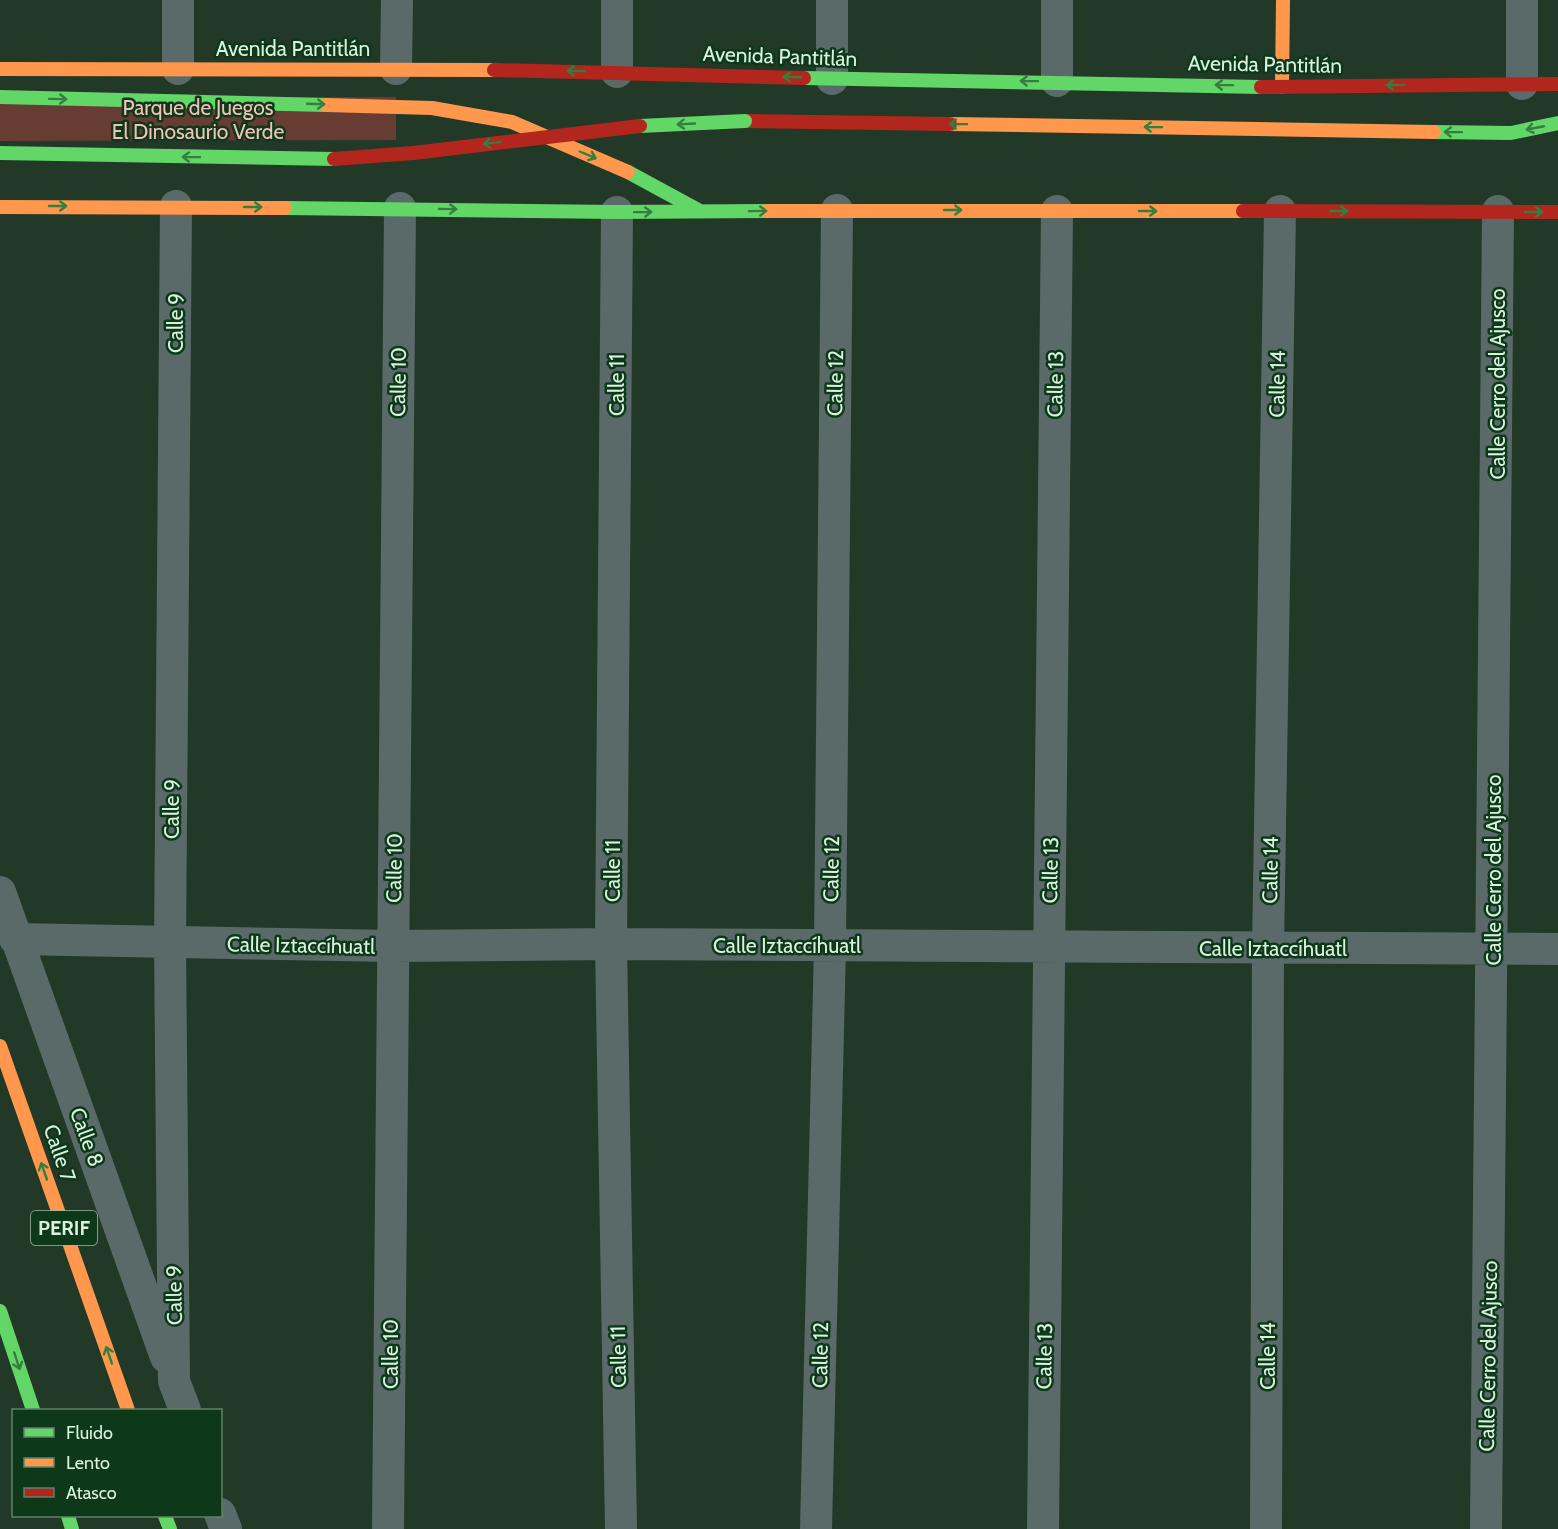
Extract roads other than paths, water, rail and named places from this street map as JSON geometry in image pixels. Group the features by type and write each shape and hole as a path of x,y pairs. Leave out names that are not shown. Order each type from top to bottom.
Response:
{"main road":[{"path":"1282,87 1283,0"},
{"name":"Avenida Pantitlán","path":"0,69 396,69 617,72 832,79 1057,81 1282,87 1558,84"},
{"path":"0,97 432,108 512,122 637,176 700,211"},
{"path":"0,153 334,159 414,153 623,127 745,121 1511,133 1558,123"},
{"path":"0,207 400,208 617,213 837,210 1558,212"},
{"name":"Calle 7","path":"0,1046 128,1409"},
{"path":"0,1311 33,1409"}],"street":[{"path":"178,0 178,69"},
{"path":"396,69 397,0"},
{"path":"617,0 617,72"},
{"path":"832,0 832,79"},
{"path":"1057,0 1057,81"},
{"path":"1522,0 1522,84"},
{"name":"Calle 9","path":"176,206 170,943 174,1381 185,1409"},
{"name":"Calle 10","path":"388,1529 400,208"},
{"name":"Calle 12","path":"816,1529 830,946 837,210"},
{"name":"Calle 13","path":"1043,1529 1057,211"},
{"name":"Calle 14","path":"1266,1529 1268,949 1280,211"},
{"name":"Calle Cerro del Ajusco","path":"1486,1529 1498,212"},
{"name":"Calle 11","path":"617,213 611,944 621,1529"},
{"name":"Calle 8","path":"0,892 174,1381"},
{"name":"Calle Iztaccíhuatl","path":"15,939 393,946 611,944 1558,949"}],"park label":[{"name":"Parque de Juegos El Dinosaurio Verde","path":"198,119"}]}
